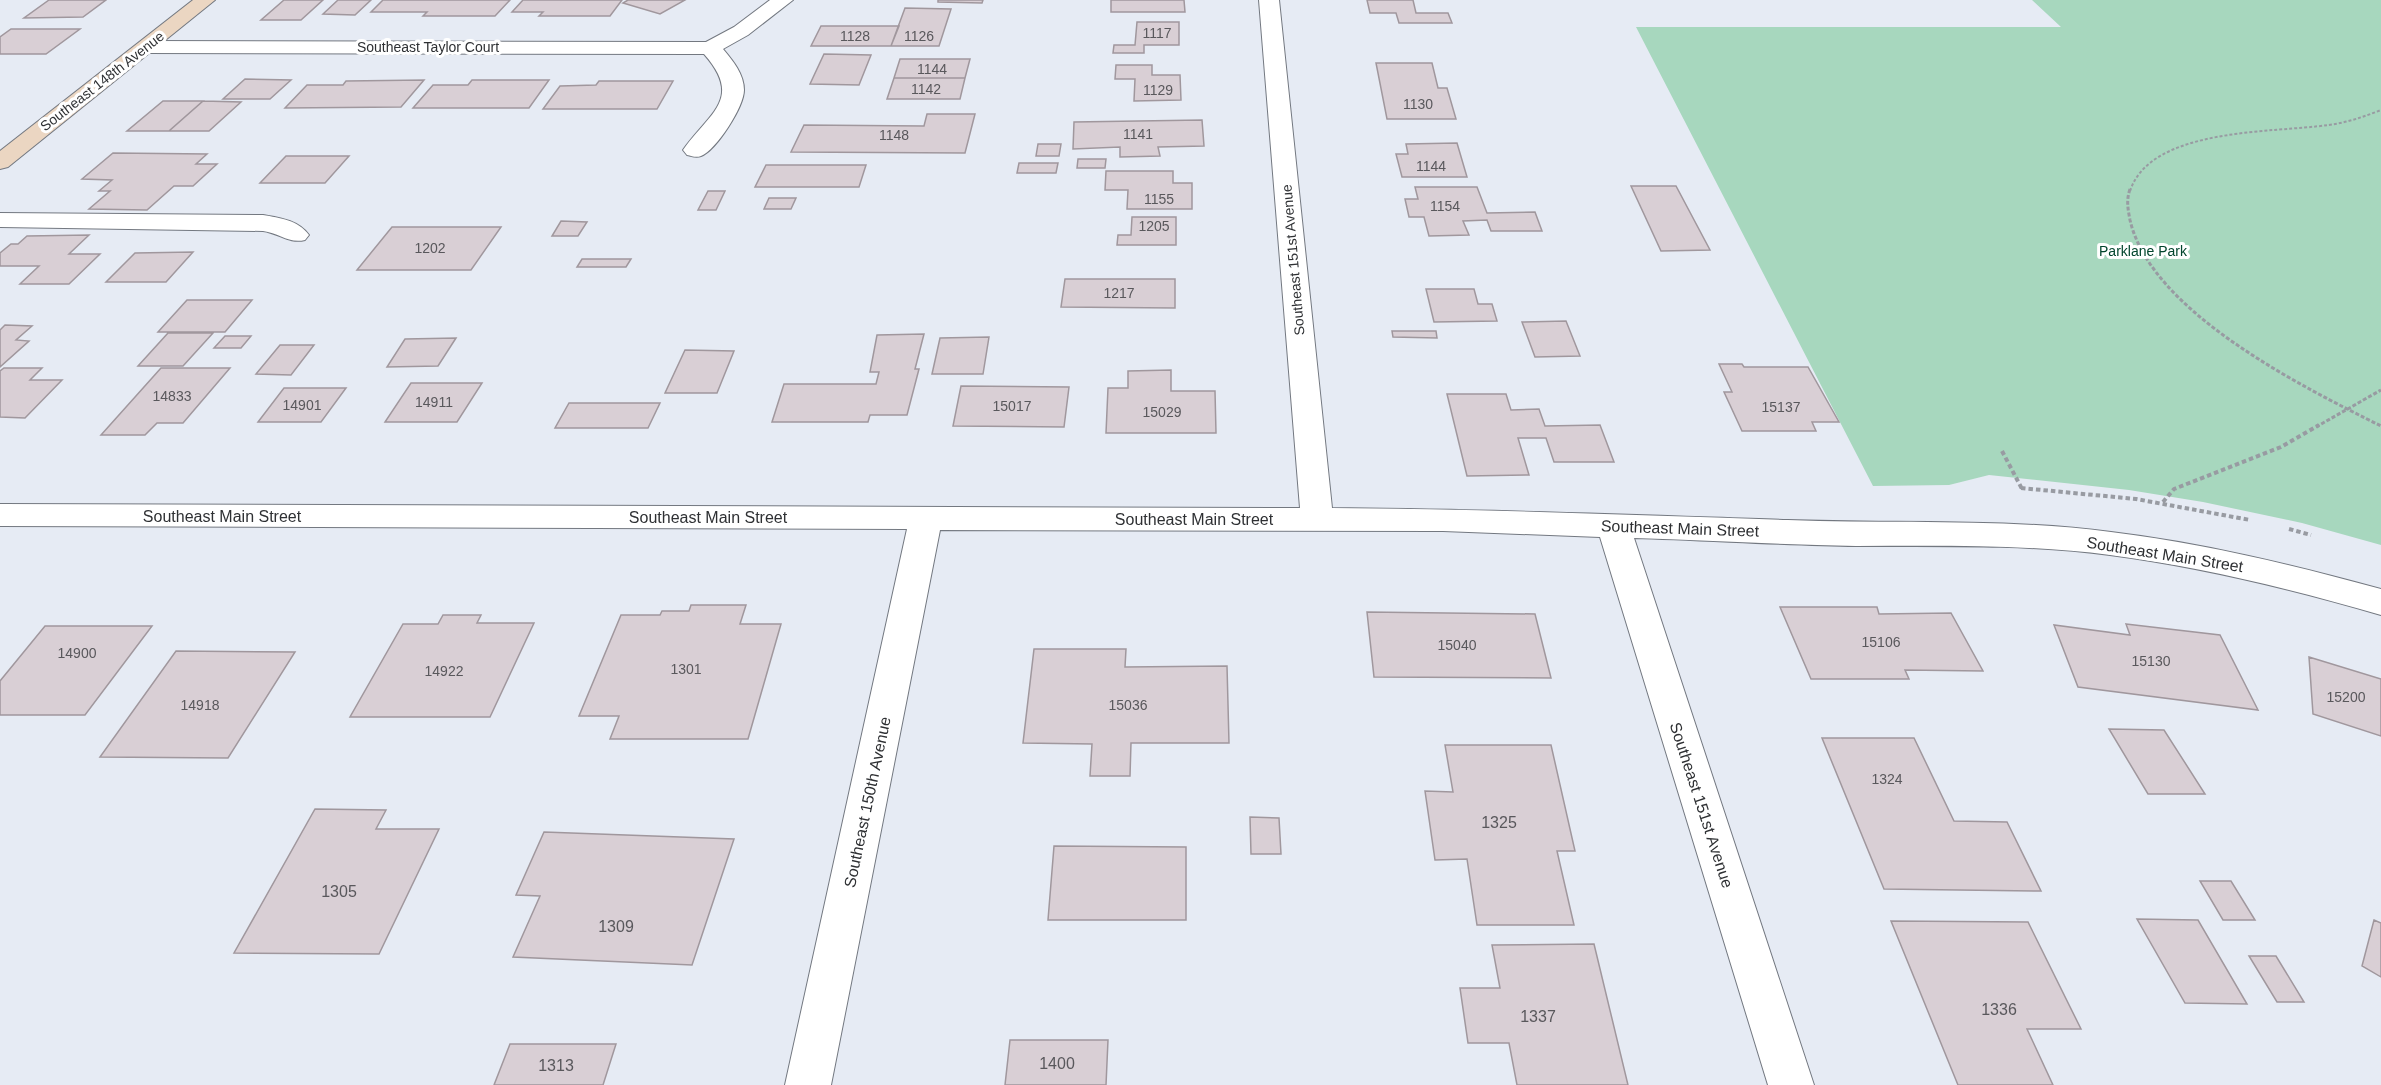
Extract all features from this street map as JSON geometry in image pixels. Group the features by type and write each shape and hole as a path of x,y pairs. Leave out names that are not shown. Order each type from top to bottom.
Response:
{"main road":[{"name":"Southeast 148th Avenue","path":"0,162 205,0"}],"street":[{"path":"695,150 726,116 735,92 729,71 710,48 741,31 783,0"},
{"name":"Southeast 151st Avenue","path":"1269,0 1317,519"},
{"name":"Southeast Taylor Court","path":"146,46 710,48"},
{"path":"0,220 263,223 281,226 296,235"},
{"name":"Southeast Main Street","path":"0,515 1443,520 1856,534 1998,534 2109,543 2180,554 2307,581 2381,602"},
{"name":"Southeast 150th Avenue","path":"808,1085 926,518"},
{"name":"Southeast 151st Avenue","path":"1613,525 1791,1085"}],"path":[{"path":"2381,110 2353,121 2329,126 2228,134 2199,140 2174,149 2151,162 2135,177 2127,195 2127,214 2132,235 2144,257 2162,281 2188,306 2254,356 2348,410 2381,426"},
{"path":"2180,554 2163,502 2174,489 2281,447 2381,390"}],"green space":[{"name":"Parklane Park","path":"2032,0 2381,0 2381,545 2302,523 2203,502 2129,490 1989,475 1949,485 1873,486 1636,27 2061,27"}],"building":[{"path":"49,0 106,0 83,17 24,18"},
{"path":"284,0 323,0 301,20 261,20"},
{"path":"338,0 371,0 355,15 323,14"},
{"path":"383,0 510,0 495,16 423,16 427,12 371,12"},
{"path":"523,0 622,0 610,16 539,16 543,12 512,12"},
{"path":"628,0 685,0 660,14 623,3"},
{"path":"938,0 983,0 982,3 938,2"},
{"path":"1111,0 1184,0 1185,12 1111,12"},
{"path":"1367,0 1413,0 1416,13 1448,13 1452,23 1399,23 1396,13 1370,13"},
{"path":"905,8 951,9 939,46 891,46"},
{"path":"1137,22 1179,22 1179,45 1144,45 1144,53 1113,53 1114,45 1135,45"},
{"path":"821,26 899,26 891,46 811,46"},
{"path":"11,29 80,29 46,54 0,54 0,37"},
{"path":"824,54 871,55 859,85 810,84"},
{"path":"900,59 970,59 965,78 894,78"},
{"path":"1376,63 1432,63 1438,88 1447,88 1456,119 1387,119"},
{"path":"1116,65 1152,65 1152,75 1180,75 1181,100 1134,101 1135,79 1115,79"},
{"path":"894,78 965,78 960,99 887,99"},
{"path":"245,79 291,80 270,99 223,99"},
{"path":"424,80 401,107 285,108 307,85 343,85 346,81"},
{"path":"472,80 549,80 529,108 413,108 433,85 468,85"},
{"path":"599,81 673,81 657,109 543,109 560,86 596,85"},
{"path":"163,101 203,101 169,131 127,131"},
{"path":"203,101 241,102 209,131 169,131"},
{"path":"927,114 975,114 965,153 791,152 804,125 924,126"},
{"path":"1202,120 1204,146 1158,147 1160,156 1120,157 1120,147 1073,149 1074,122"},
{"path":"1457,143 1467,177 1402,177 1396,154 1408,154 1406,144"},
{"path":"1038,144 1061,144 1059,156 1036,156"},
{"path":"113,153 207,154 196,164 217,164 193,186 174,186 147,210 89,209 110,191 99,191 112,180 82,179"},
{"path":"286,156 349,156 325,183 260,183"},
{"path":"1078,159 1106,159 1105,168 1077,168"},
{"path":"1019,163 1058,163 1056,173 1017,173"},
{"path":"766,165 866,165 859,187 755,187"},
{"path":"1106,171 1173,171 1173,183 1192,183 1192,209 1127,209 1128,190 1105,190"},
{"path":"1631,186 1676,186 1710,250 1661,251"},
{"path":"1415,187 1477,187 1487,213 1535,212 1542,231 1491,231 1487,220 1463,221 1469,235 1429,236 1424,217 1409,217 1405,199 1418,199"},
{"path":"708,191 725,191 716,210 698,210"},
{"path":"769,198 796,198 791,209 764,209"},
{"path":"1132,217 1176,217 1176,245 1117,245 1118,235 1131,235"},
{"path":"561,221 587,222 578,236 552,236"},
{"path":"392,227 501,227 471,270 357,270"},
{"path":"89,235 69,254 100,254 69,284 20,284 39,266 0,266 0,253 11,244 18,244 27,236"},
{"path":"193,252 166,282 106,282 135,253"},
{"path":"582,259 631,259 626,267 577,267"},
{"path":"1065,279 1175,279 1175,308 1061,307"},
{"path":"1426,289 1474,289 1478,304 1492,304 1497,321 1434,322"},
{"path":"187,300 252,300 225,332 158,332"},
{"path":"1566,321 1580,356 1535,357 1522,322"},
{"path":"5,325 32,326 16,340 29,341 0,367 0,330"},
{"path":"1392,331 1436,331 1437,338 1393,337"},
{"path":"168,333 213,333 183,366 138,366"},
{"path":"924,334 915,369 919,369 907,415 870,415 868,422 772,422 784,384 876,384 879,372 870,372 877,335"},
{"path":"225,336 251,336 241,348 214,348"},
{"path":"989,337 983,374 932,374 940,338"},
{"path":"456,338 438,366 387,367 405,339"},
{"path":"280,345 314,345 291,375 256,374"},
{"path":"685,350 734,351 717,393 665,393"},
{"path":"1719,364 1742,364 1744,367 1808,367 1839,422 1812,422 1816,431 1742,431 1724,392 1732,392"},
{"path":"4,368 42,368 30,380 62,380 25,418 0,417 0,371"},
{"path":"161,368 230,368 183,423 157,423 145,435 101,435"},
{"path":"1171,370 1171,391 1215,391 1216,433 1106,433 1108,388 1128,388 1128,371"},
{"path":"411,383 482,383 457,422 385,422"},
{"path":"961,386 1069,387 1064,427 953,426"},
{"path":"284,388 346,388 321,422 258,422"},
{"path":"1447,394 1506,394 1511,410 1539,409 1545,426 1600,425 1614,462 1554,462 1546,438 1518,438 1529,475 1467,476"},
{"path":"569,403 660,403 648,428 555,428"},
{"path":"691,605 746,605 740,624 781,624 748,739 610,739 619,716 579,716 621,615 660,615 662,611 689,611"},
{"path":"1780,607 1877,607 1879,614 1951,613 1983,671 1905,670 1909,679 1811,679"},
{"path":"1367,612 1535,614 1551,678 1374,677"},
{"path":"443,615 481,615 477,623 534,623 490,717 350,717 403,624 438,624"},
{"path":"2126,624 2220,635 2258,710 2078,687 2054,625 2130,635"},
{"path":"45,626 152,626 85,715 0,715 0,681"},
{"path":"1034,649 1126,649 1125,667 1227,666 1229,743 1131,743 1130,776 1090,776 1092,744 1023,743"},
{"path":"176,651 295,652 228,758 100,757"},
{"path":"2309,657 2381,679 2381,736 2313,714"},
{"path":"2109,729 2164,730 2205,794 2148,794"},
{"path":"1822,738 1914,738 1954,821 2007,822 2041,891 1884,889"},
{"path":"1445,745 1551,745 1575,851 1557,851 1574,925 1477,925 1467,859 1435,860 1425,791 1453,792"},
{"path":"315,809 386,810 376,829 439,829 379,954 234,953"},
{"path":"1250,817 1279,818 1281,854 1251,854"},
{"path":"544,832 734,839 692,965 513,957 540,896 516,895"},
{"path":"1054,846 1186,847 1186,920 1048,920"},
{"path":"2200,881 2231,881 2255,920 2223,920"},
{"path":"2137,919 2198,920 2247,1004 2185,1003"},
{"path":"2374,920 2381,923 2381,977 2362,966"},
{"path":"1891,921 2028,922 2081,1029 2027,1029 2053,1085 1958,1085"},
{"path":"1594,944 1628,1085 1517,1085 1509,1043 1468,1043 1460,988 1500,988 1492,945"},
{"path":"2249,956 2276,956 2304,1002 2277,1002"},
{"path":"1010,1040 1108,1040 1106,1085 1005,1085"},
{"path":"510,1044 616,1044 603,1085 494,1085"}]}
